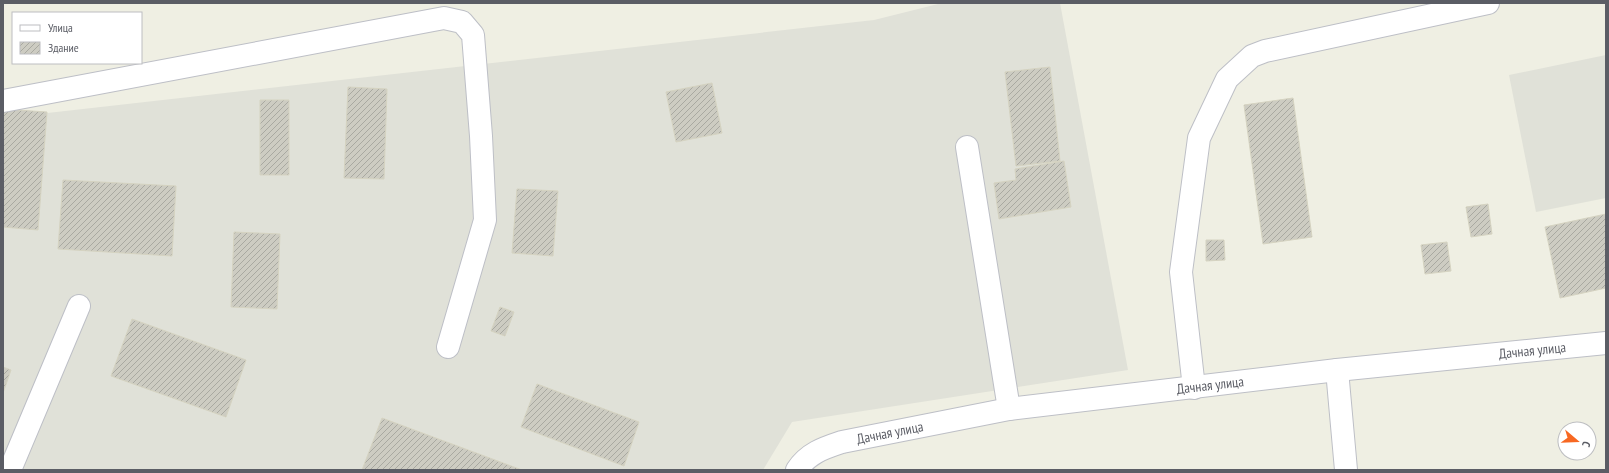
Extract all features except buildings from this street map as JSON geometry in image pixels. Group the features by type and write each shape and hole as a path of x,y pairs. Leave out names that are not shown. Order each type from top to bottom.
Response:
{"street":[{"path":"1194,388 1181,272 1199,138 1227,79 1252,56 1265,51 1488,3"},
{"path":"3,100 444,18 462,22 473,35 482,136 485,220 448,347"},
{"path":"967,147 1009,409"},
{"path":"10,470 79,306"},
{"name":"Дачная улица","path":"797,470 801,464 818,450 842,442 1009,409 1337,370 1606,343"},
{"path":"1337,370 1346,470"}],"shaded area":[{"path":"942,3 1060,3 1128,370 792,422 763,470 3,470 3,118 874,20"},
{"path":"1606,55 1606,198 1536,212 1509,75"}]}
